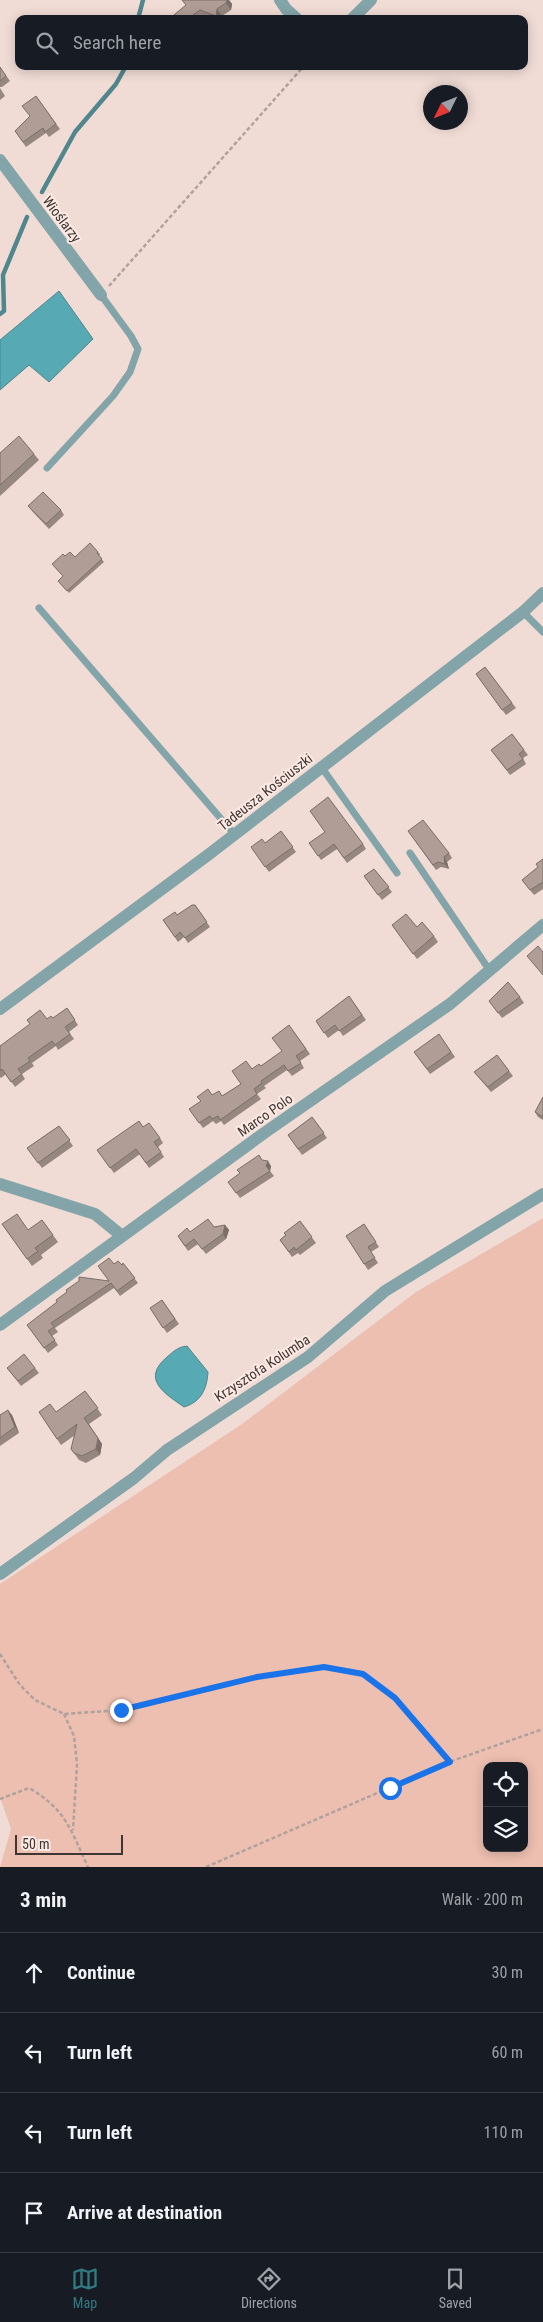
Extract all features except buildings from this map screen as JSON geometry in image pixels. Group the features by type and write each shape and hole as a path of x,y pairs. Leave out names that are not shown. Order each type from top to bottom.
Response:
{"street":[{"path":"280,0 293,15"},
{"path":"356,15 370,0"},
{"name":"Wioślarzy","path":"0,160 5,174 101,295"},
{"name":"Tadeusza Kościuszki","path":"0,1009 322,768 523,612 543,593"},
{"name":"Marco Polo","path":"0,1325 435,1014 490,972 543,925"},
{"path":"0,1184 95,1214 122,1236"},
{"name":"Krzysztofa Kolumba","path":"0,1574 134,1478 175,1445 308,1357 385,1291 543,1194"}],"lane":[{"path":"47,468 113,396 130,372 138,349 131,336 101,295"},
{"path":"38,608 234,835"},
{"path":"523,612 543,632"},
{"path":"322,768 397,873"},
{"path":"410,853 490,972"}],"path":[{"path":"101,295 300,70"},
{"path":"0,1654 20,1685 36,1700 64,1714 121,1710 257,1677 324,1667 363,1674 395,1698 450,1762"},
{"path":"64,1714 74,1736 77,1764 72,1833"},
{"path":"206,1867 450,1762 543,1729"},
{"path":"0,1799 29,1788 49,1799 68,1824 88,1867"}],"shaded area":[{"path":"543,1218 543,1867 0,1867 11,1829 0,1797 0,1584 242,1424 416,1292"}],"water":[{"path":"59,291 93,339 49,382 29,365 0,390 0,340"},
{"path":"187,1346 208,1372 202,1394 195,1402 184,1407 158,1385 156,1372 159,1365 167,1357 179,1348"}],"waterway":[{"path":"139,15 143,0"},
{"path":"42,192 75,132 116,84 124,70"},
{"path":"0,314 4,311 3,275 27,217"}],"route":[{"path":"121,1710 257,1677 324,1667 363,1674 395,1698 450,1762 390,1788"}]}
